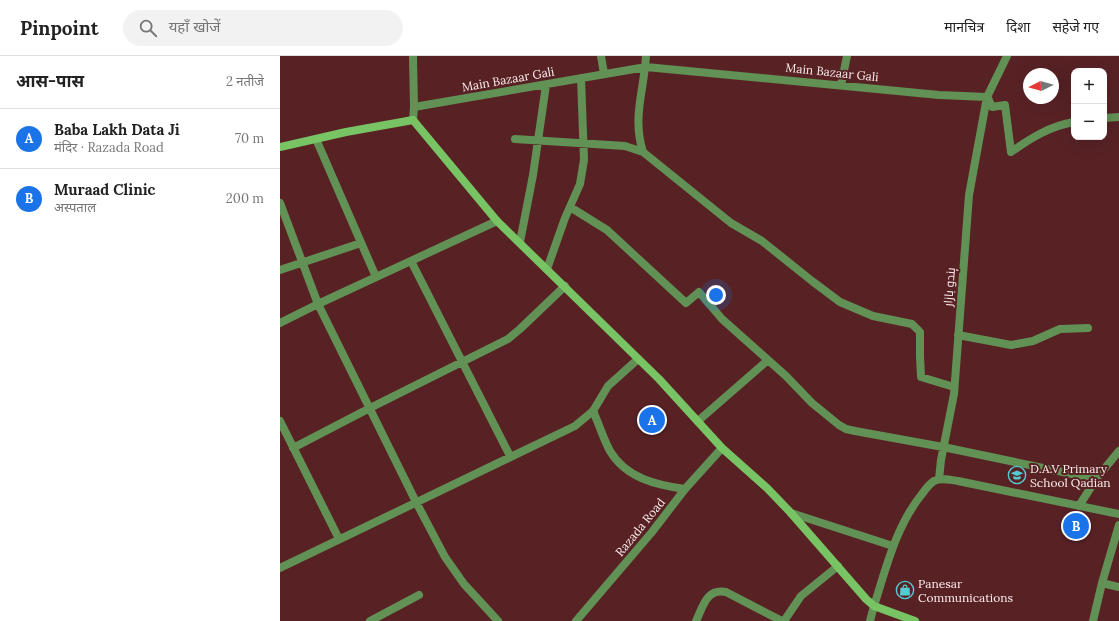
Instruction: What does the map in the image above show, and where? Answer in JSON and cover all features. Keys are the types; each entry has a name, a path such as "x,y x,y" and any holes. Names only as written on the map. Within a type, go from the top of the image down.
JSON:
{"main road":[{"path":"280,147 364,128 413,120 497,221 548,269 659,379 722,448 767,488 791,513 856,588 874,606 914,621"}],"street":[{"path":"413,56 413,120"},
{"path":"602,56 604,74"},
{"path":"643,152 639,138 639,105 646,67 646,56"},
{"path":"841,85 847,56"},
{"name":"ہندو بازار","path":"939,479 941,460 952,406 969,195 988,97 1007,56"},
{"name":"Main Bazaar Gali","path":"414,106 646,67 939,95 988,97"},
{"path":"548,269 565,218 580,184 584,160 581,78"},
{"path":"520,242 533,175 546,84"},
{"path":"988,97 992,107 1005,105 1011,152 1036,135 1060,124 1071,122"},
{"path":"1107,118 1119,117"},
{"path":"316,139 376,277"},
{"path":"515,139 625,146 643,152 731,223 762,241 812,282 840,302 873,316 912,324 920,332 922,377 954,387"},
{"path":"280,203 318,304 416,502 446,557 464,584 498,621"},
{"path":"570,207 607,230 686,303 699,292 722,319 768,360 812,403 846,429 944,447 1096,479"},
{"path":"280,323 497,221"},
{"path":"280,270 361,243"},
{"path":"411,261 510,456"},
{"path":"293,448 508,339 565,286"},
{"path":"958,336 1011,345 1033,341 1060,329 1088,328"},
{"path":"280,568 575,426 593,411 608,386 638,359"},
{"path":"698,422 768,360"},
{"path":"593,411 611,451 618,462 626,470 648,481 685,489"},
{"path":"280,421 338,539"},
{"name":"Razada Road","path":"576,621 652,532 685,489 722,448"},
{"path":"1079,506 1096,479 1119,451"},
{"path":"870,621 893,546 913,505 932,482 939,479 958,481 1119,514"},
{"path":"791,513 893,546"},
{"path":"1093,621 1102,583 1119,525"},
{"path":"706,621 697,619 709,595 714,591 720,591 726,592 783,621 801,596 838,566"},
{"path":"1102,583 1119,587"},
{"path":"370,621 419,595"}],"place":[{"name":"Baba Lakh Data Ji","path":"652,420"},
{"name":"D.A.V Primary School Qadian","path":"1017,475"},
{"name":"Muraad Clinic","path":"1076,526"},
{"name":"Panesar Communications","path":"905,590"}]}
